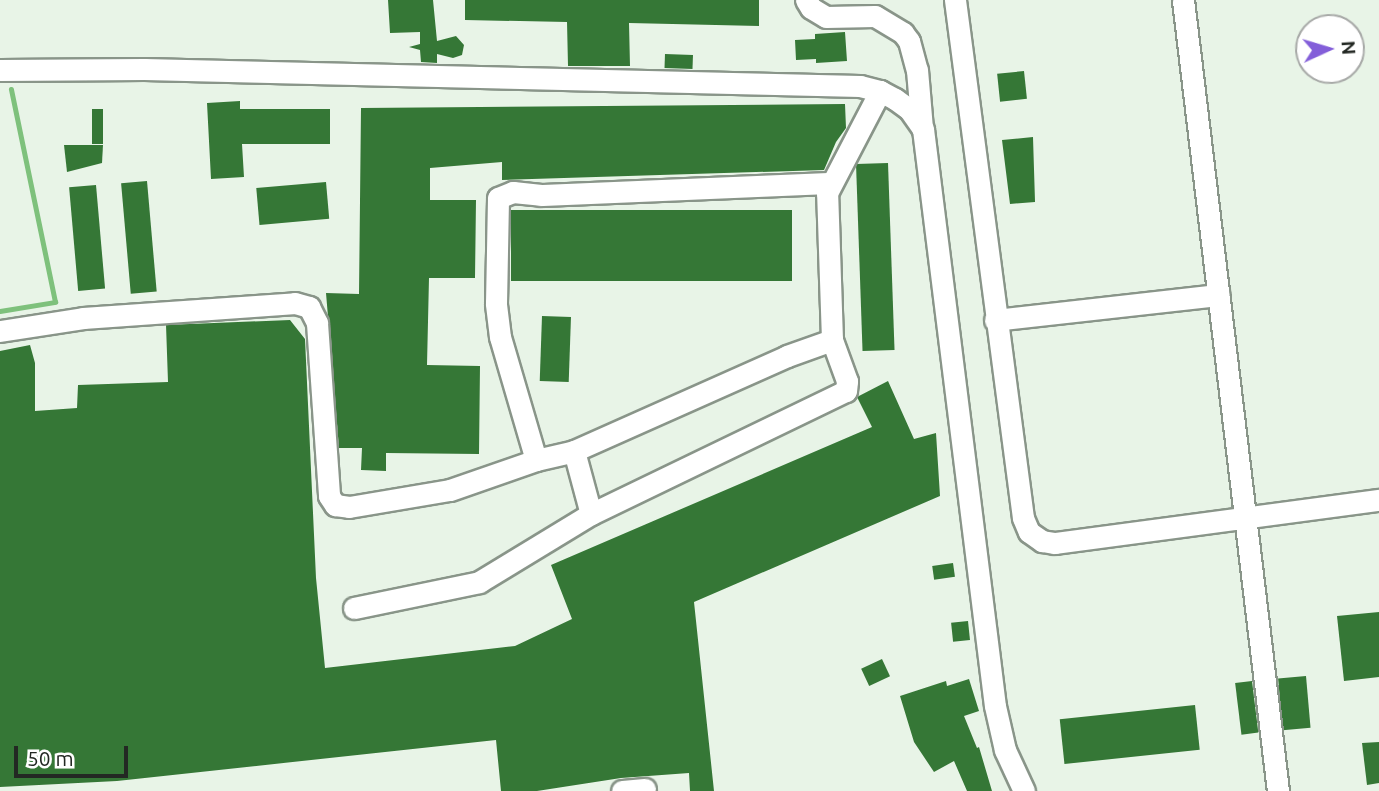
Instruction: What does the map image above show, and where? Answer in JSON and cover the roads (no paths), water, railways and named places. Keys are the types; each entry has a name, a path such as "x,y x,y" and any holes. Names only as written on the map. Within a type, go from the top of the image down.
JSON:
{"street":[{"path":"807,0 811,8 825,17 875,16 903,33 909,41 917,70 995,706 1005,750 1024,791"},
{"path":"955,0 995,320 1023,518 1029,532 1042,541 1055,543 1379,500"},
{"path":"1182,0 1279,791"},
{"path":"0,70 158,70 833,86 880,91 909,109 923,129"},
{"path":"354,608 479,582 591,514 846,391 847,381 832,340 827,193 880,91"},
{"path":"536,460 500,337 496,303 498,198 513,192 541,195 830,183"},
{"path":"995,320 1219,295"},
{"path":"0,331 83,318 295,303 309,307 317,323 329,496 335,505 349,507 441,492 536,460 574,451 787,356 832,340"},
{"path":"574,451 591,514"},
{"path":"622,791 645,789"}],"waterway":[{"path":"0,311 55,302 11,90"}]}
